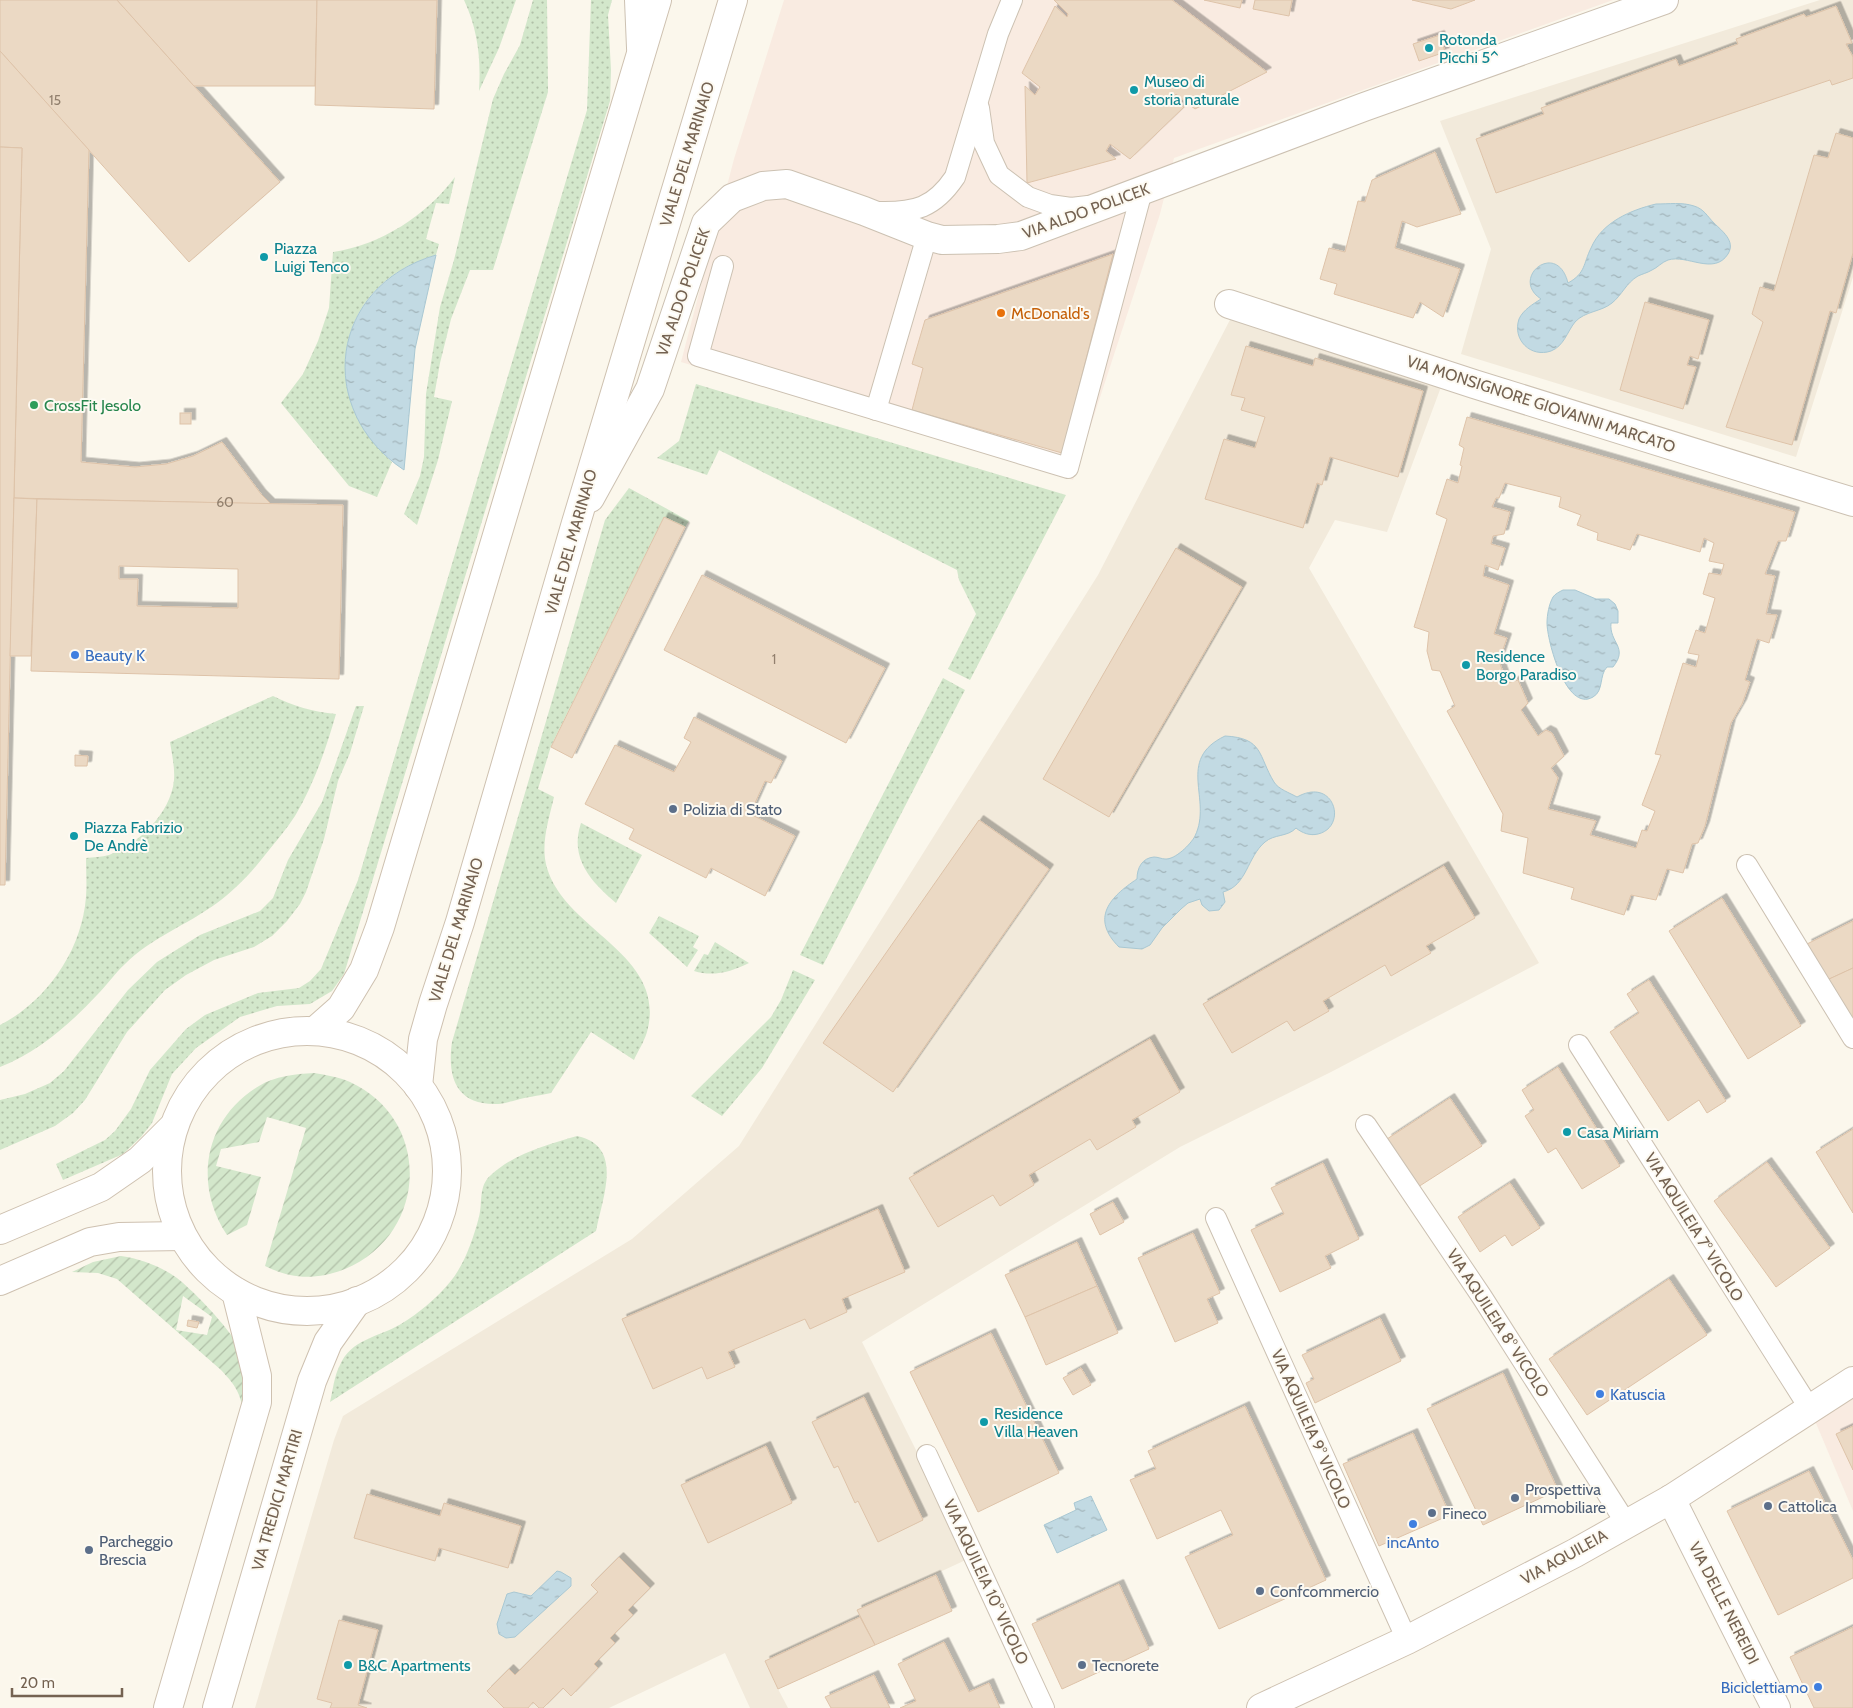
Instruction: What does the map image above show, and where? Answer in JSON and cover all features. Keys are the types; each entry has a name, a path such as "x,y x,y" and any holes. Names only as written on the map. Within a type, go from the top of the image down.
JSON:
{"street":[{"path":"639,0 641,54"},
{"path":"314,1031 341,1008 364,970 380,928 657,0"},
{"name":"VIALE DEL MARINAIO","path":"418,1086 424,1039 433,1004 460,922 576,523 733,0"},
{"name":"VIA ALDO POLICEK","path":"576,523 650,389 706,223 732,198 763,186 787,184 942,240 998,239 1021,236 1364,106 1664,0"},
{"name":"VIA MONSIGNORE GIOVANNI MARCATO","path":"1228,304 1474,384 1853,501"},
{"path":"314,1031 355,1038 378,1050 401,1068 418,1086 434,1111 446,1148 447,1180 442,1209 432,1236 415,1260 391,1284 370,1296 342,1307 322,1311 284,1310 260,1303 236,1292 215,1277 196,1259 182,1236 169,1202 166,1164 172,1128 189,1093 215,1064 248,1043 284,1033 314,1031"},
{"path":"0,1230 101,1187 140,1160 172,1128"},
{"path":"0,1281 90,1242 118,1238 182,1236"},
{"path":"168,1708 257,1402 258,1376 236,1292"},
{"name":"VIA TREDICI MARTIRI","path":"217,1708 312,1381 328,1342 357,1301"},
{"name":"VIA AQUILEIA","path":"1261,1708 1298,1700 1407,1640 1575,1553 1670,1499 1853,1381"},
{"name":"VIA DELLE NEREIDI","path":"1670,1499 1776,1708"}],"lane":[{"path":"864,211 902,213 917,209 941,195 955,177 998,34 1012,0"},
{"path":"978,103 984,143 999,175 1028,197 1050,205 1071,208 1102,204"},
{"path":"723,266 698,356 1068,468 1142,191"},
{"path":"876,410 927,236"},
{"path":"1747,865 1853,1038"},
{"name":"VIA AQUILEIA 7° VICOLO","path":"1579,1044 1810,1409"},
{"name":"VIA AQUILEIA 8° VICOLO","path":"1366,1126 1482,1297 1626,1523"},
{"name":"VIA AQUILEIA 9° VICOLO","path":"1216,1218 1407,1640"},
{"name":"VIA AQUILEIA 10° VICOLO","path":"927,1455 1044,1708"}],"shaded area":[{"path":"784,0 1613,0 1174,158 1160,214 1073,480 681,362 734,159"},
{"path":"1820,0 1853,0 1853,277 1796,457 1461,354 1491,249 1440,121"},
{"path":"1233,314 1441,387 1387,532 1335,520 1309,568 1539,963 1331,1072 1180,1147 862,1342 970,1558 858,1610 875,1645 778,1689 788,1708 750,1708 725,1653 609,1708 255,1708 334,1440 343,1416 632,1239 739,1146 1098,575"},
{"path":"1853,1381 1853,1511 1810,1409"}],"green space":[{"path":"464,0 516,0 499,48 479,91 478,45 473,22"},
{"path":"533,0 547,0 548,92 493,270 470,270 451,319 434,397 452,401 438,460 417,525 404,514 420,476 424,457 426,394 440,307 454,260 493,99 520,45"},
{"path":"591,0 612,0 608,15 611,70 610,101 344,974 332,991 310,1004 277,1006 240,1017 196,1048 172,1074 152,1123 141,1137 123,1154 63,1180 56,1164 105,1140 115,1131 131,1109 150,1070 186,1029 205,1015 258,993 299,988 310,981 321,969 358,880 587,110"},
{"path":"455,177 449,204 436,203 426,239 439,244 436,255 402,269 376,290 358,315 348,343 346,374 353,405 368,434 392,462 377,497 349,486 281,403 303,374 318,341 329,308 333,252 368,243 402,226 431,204"},
{"path":"696,384 1066,495 970,680 948,669 976,614 959,580 957,570 719,450 707,475 657,458 679,441"},
{"path":"629,488 689,521 685,527 664,517 551,746 538,789 554,797 544,850 547,868 558,890 574,910 630,963 643,982 650,1005 647,1032 634,1060 591,1032 551,1093 502,1104 484,1103 472,1100 457,1087 451,1067 452,1042 605,520"},
{"path":"943,678 965,690 823,965 800,955"},
{"path":"273,696 303,708 336,714 314,779 302,804 288,826 254,868 230,893 206,911 135,955 86,1006 52,1037 27,1054 0,1067 0,1025 17,1015 47,988 59,972 77,936 83,917 86,897 86,858 109,855 131,844 142,836 160,816 167,804 174,780 170,742"},
{"path":"356,706 364,706 350,753 338,781 324,839 306,892 300,904 287,921 272,936 254,947 214,960 186,975 165,990 127,1032 85,1100 73,1113 55,1126 0,1150 0,1100 25,1094 50,1083 64,1071 128,990 157,962 200,935 260,911 273,898 288,860 322,802"},
{"path":"581,823 642,855 616,903 598,887 580,858 578,836"},
{"path":"659,916 699,936 693,947 698,950 687,967 649,933"},
{"path":"715,942 749,963 722,973 708,974 694,971 704,954 708,955"},
{"path":"793,970 815,980 762,1068 722,1116 691,1096 771,1017 781,1000"},
{"path":"314,1073 337,1077 350,1082 377,1100 396,1122 407,1149 410,1177 405,1205 392,1231 372,1253 345,1269 325,1275 304,1277 283,1273 265,1266 306,1128 267,1117 259,1142 221,1149 216,1166 261,1177 247,1225 227,1235 216,1215 210,1195 208,1174 210,1154 216,1134 226,1116 240,1100 259,1086 272,1080 292,1075"},
{"path":"577,1136 592,1142 601,1150 606,1162 605,1189 596,1231 330,1402 338,1369 351,1349 401,1324 414,1315 439,1294 455,1275 468,1251 474,1234 479,1217 484,1184 487,1179 500,1167 521,1155"},
{"path":"121,1256 143,1261 171,1274 195,1294 228,1330 243,1354 247,1374 243,1409 235,1388 221,1370 117,1279 98,1273 72,1272 93,1262","holes":["183,1296 212,1317 207,1335 176,1330"]}],"water":[{"path":"1656,204 1685,204 1700,209 1727,237 1730,245 1728,254 1722,260 1708,264 1675,259 1668,260 1634,279 1608,306 1579,318 1555,349 1537,352 1525,346 1518,334 1519,319 1528,308 1541,299 1533,290 1530,281 1538,267 1546,263 1555,264 1562,270 1568,283 1581,272 1591,248 1602,231 1618,218"},
{"path":"436,255 415,349 404,470 375,445 356,415 346,384 346,352 355,321 373,293 400,271"},
{"path":"1563,590 1575,590 1596,599 1609,599 1615,604 1618,611 1618,623 1611,623 1611,630 1619,654 1613,667 1607,667 1605,670 1599,691 1593,697 1583,699 1574,695 1560,672 1550,644 1547,623 1548,610 1553,597"},
{"path":"1225,736 1238,737 1247,740 1253,745 1262,757 1274,782 1281,789 1297,797 1310,792 1321,793 1328,798 1333,805 1335,814 1333,822 1327,830 1318,834 1306,834 1296,828 1289,833 1265,842 1254,855 1237,884 1223,892 1225,902 1219,910 1209,911 1202,905 1200,899 1188,903 1162,928 1150,945 1142,949 1119,947 1110,936 1106,927 1105,917 1107,909 1119,893 1137,879 1139,867 1146,859 1154,857 1169,859 1182,851 1193,839 1199,822 1200,808 1198,768 1202,757 1210,746"},
{"path":"1091,1496 1107,1530 1057,1553 1044,1525 1076,1510 1074,1503"},
{"path":"557,1571 571,1578 571,1586 515,1637 506,1638 499,1634 497,1624 507,1594 514,1592 531,1596"}],"building":[{"path":"0,0 117,0 280,182 189,262 0,51"},
{"path":"117,0 317,0 315,86 194,86"},
{"path":"317,0 437,0 434,109 315,105"},
{"name":"Museo di storia naturale","path":"1054,0 1172,0 1267,72 1195,109 1176,94 1172,98 1184,107 1130,159 1110,144 1106,151 1116,159 1027,183 1025,86 1035,95 1040,87 1022,73 1055,6 1067,17 1068,14"},
{"path":"1204,0 1242,0 1240,8"},
{"path":"1255,0 1292,0 1289,16 1253,9"},
{"path":"1412,0 1475,0 1451,9"},
{"path":"1836,6 1852,43 1846,44 1853,57 1853,78 1832,85 1830,80 1496,193 1476,139 1544,114 1541,108 1676,59 1679,66 1738,44 1736,39 1804,14 1806,17"},
{"name":"Rotonda Picchi 5^","path":"1440,35 1445,52 1419,61 1413,44"},
{"path":"0,51 89,150 81,462 135,467 166,464 193,456 222,442 261,494 271,504 14,498 22,148 0,147"},
{"path":"1836,133 1853,138 1853,253 1836,313 1830,311 1792,445 1726,427 1763,322 1752,314 1760,287 1774,291 1814,155 1828,158"},
{"path":"0,147 22,148 5,885 0,885"},
{"path":"1435,152 1461,214 1417,227 1402,221 1395,248 1460,269 1443,317 1420,302 1413,318 1334,294 1337,284 1320,279 1329,248 1345,252 1358,201 1365,202 1372,180"},
{"path":"1113,254 1062,453 912,410 923,368 912,364 925,320"},
{"path":"1645,302 1709,320 1698,359 1690,356 1687,365 1696,367 1683,409 1620,390"},
{"path":"1246,346 1313,366 1315,358 1423,391 1398,477 1330,457 1322,485 1317,483 1303,528 1205,499 1224,439 1255,448 1265,417 1241,410 1245,398 1231,395"},
{"path":"180,413 191,413 191,424 180,424"},
{"name":"Residence Borgo Paradiso","path":"1467,417 1795,512 1786,541 1778,541 1765,574 1775,576 1766,614 1777,615 1769,643 1757,639 1745,680 1750,682 1742,704 1731,723 1705,826 1698,843 1692,844 1683,873 1667,869 1656,900 1631,895 1624,915 1571,899 1574,888 1523,873 1528,838 1501,831 1503,814 1447,711 1455,706 1440,671 1432,670 1427,651 1429,632 1414,627 1447,519 1436,514 1447,479 1458,483 1464,448 1459,445","holes":["1505,483 1561,497 1559,507 1581,515 1577,525 1598,533 1597,540 1630,550 1637,534 1700,552 1704,538 1714,543 1709,561 1724,564 1721,575 1709,573 1703,594 1715,598 1705,633 1696,630 1688,653 1699,655 1696,667 1683,663 1655,754 1661,755 1642,805 1655,811 1647,831 1642,830 1636,848 1590,835 1596,821 1548,809 1558,778 1551,768 1564,756 1552,733 1546,730 1538,736 1521,710 1528,703 1518,680 1507,683 1499,661 1507,638 1494,634 1509,585 1483,576 1485,565 1498,570 1505,548 1491,544 1493,536 1504,534 1510,512 1492,507 1496,498 1499,498"]},
{"path":"14,498 37,499 31,656 10,656"},
{"path":"37,499 343,505 339,679 31,671","holes":["119,566 238,569 238,608 137,606 138,579 119,579"]},
{"path":"664,517 685,527 572,758 551,747"},
{"path":"1176,548 1242,587 1109,817 1043,779"},
{"path":"702,575 885,668 846,743 664,650"},
{"name":"Polizia di Stato","path":"694,717 782,761 771,783 765,781 750,814 795,836 765,896 711,868 706,878 629,839 634,829 585,804 615,745 674,772 691,742 684,738"},
{"path":"75,755 88,756 87,766 75,766"},
{"path":"979,820 1049,869 893,1092 823,1043"},
{"path":"1444,866 1475,918 1426,946 1431,953 1391,976 1385,965 1323,1001 1329,1011 1294,1031 1287,1021 1232,1053 1203,1004"},
{"path":"1722,898 1801,1026 1748,1059 1669,931"},
{"path":"1853,921 1853,968 1827,980 1807,944"},
{"path":"1853,968 1853,1019 1827,980"},
{"path":"1649,980 1726,1101 1707,1113 1699,1100 1668,1121 1610,1032 1639,1013 1627,994"},
{"path":"1150,1039 1180,1092 1132,1120 1136,1127 1097,1150 1090,1139 1029,1175 1034,1185 1000,1206 993,1195 938,1227 909,1178"},
{"name":"Casa Miriam","path":"1558,1067 1620,1166 1582,1189 1556,1148 1548,1153 1525,1116 1534,1110 1522,1090"},
{"path":"1450,1098 1482,1146 1418,1187 1387,1139"},
{"path":"1853,1129 1853,1213 1816,1152"},
{"path":"1767,1162 1830,1248 1776,1287 1714,1201"},
{"path":"1323,1163 1359,1239 1325,1256 1331,1268 1280,1292 1251,1230 1284,1214 1271,1188"},
{"path":"1510,1183 1540,1228 1512,1246 1505,1235 1480,1252 1458,1217"},
{"path":"1113,1202 1124,1222 1100,1235 1090,1214"},
{"path":"878,1209 905,1272 842,1299 847,1312 810,1329 805,1319 728,1352 735,1367 707,1379 702,1367 653,1389 622,1319"},
{"path":"1193,1233 1220,1293 1207,1299 1218,1323 1175,1342 1138,1258"},
{"path":"1077,1242 1097,1286 1025,1317 1005,1275"},
{"path":"1669,1279 1707,1335 1587,1415 1549,1359"},
{"path":"1097,1286 1118,1333 1046,1365 1025,1317"},
{"path":"1380,1318 1401,1361 1315,1403 1306,1383 1314,1379 1302,1355"},
{"path":"188,1320 199,1322 197,1328 187,1326"},
{"name":"Residence Villa Heaven","path":"991,1333 1059,1473 978,1512 910,1372"},
{"path":"1081,1368 1091,1385 1073,1395 1063,1378"},
{"path":"1503,1373 1558,1490 1483,1525 1427,1409"},
{"path":"864,1397 923,1520 878,1542 858,1501 855,1503 838,1466 834,1468 812,1422"},
{"path":"1245,1406 1326,1580 1219,1629 1185,1557 1233,1535 1221,1510 1157,1539 1130,1480 1156,1469 1148,1451"},
{"path":"1853,1426 1853,1470 1836,1434"},
{"path":"1413,1433 1450,1515 1379,1546 1343,1464"},
{"path":"766,1446 792,1503 708,1543 681,1485"},
{"path":"1809,1471 1853,1560 1853,1578 1778,1615 1727,1511"},
{"path":"367,1494 440,1516 444,1503 521,1526 508,1568 439,1548 435,1561 354,1538"},
{"path":"619,1557 650,1588 628,1610 633,1615 610,1638 615,1643 594,1664 598,1668 571,1696 563,1688 543,1708 539,1708 533,1702 528,1708 504,1708 487,1691 509,1669 515,1675 598,1592 591,1585"},
{"path":"936,1575 952,1611 875,1645 857,1610"},
{"path":"1119,1584 1149,1649 1062,1689 1032,1624"},
{"path":"860,1617 875,1645 778,1689 765,1661"},
{"name":"B&C Apartments","path":"339,1620 378,1630 358,1705 367,1708 330,1708 332,1703 317,1699"},
{"path":"1853,1627 1853,1708 1814,1708 1790,1657"},
{"path":"944,1642 969,1692 989,1683 1000,1708 900,1708 916,1701 898,1664"},
{"path":"874,1675 890,1708 831,1708 825,1697"}],"place":[{"name":"Rotonda Picchi 5^","path":"1429,48"},
{"name":"Museo di storia naturale","path":"1134,90"},
{"name":"Piazza Luigi Tenco","path":"264,257"},
{"name":"McDonald's","path":"1001,313"},
{"name":"CrossFit Jesolo","path":"34,405"},
{"name":"Beauty K","path":"75,655"},
{"name":"Residence Borgo Paradiso","path":"1466,665"},
{"name":"Polizia di Stato","path":"673,809"},
{"name":"Piazza Fabrizio De Andrè","path":"74,836"},
{"name":"Casa Miriam","path":"1567,1132"},
{"name":"Katuscia","path":"1600,1394"},
{"name":"Residence Villa Heaven","path":"984,1422"},
{"name":"Prospettiva Immobiliare","path":"1515,1498"},
{"name":"Cattolica","path":"1768,1506"},
{"name":"Fineco","path":"1432,1513"},
{"name":"incAnto","path":"1413,1524"},
{"name":"Parcheggio Brescia","path":"89,1550"},
{"name":"Confcommercio","path":"1260,1591"},
{"name":"B&C Apartments","path":"348,1665"},
{"name":"Tecnorete","path":"1082,1665"},
{"name":"Biciclettiamo","path":"1818,1687"}]}
